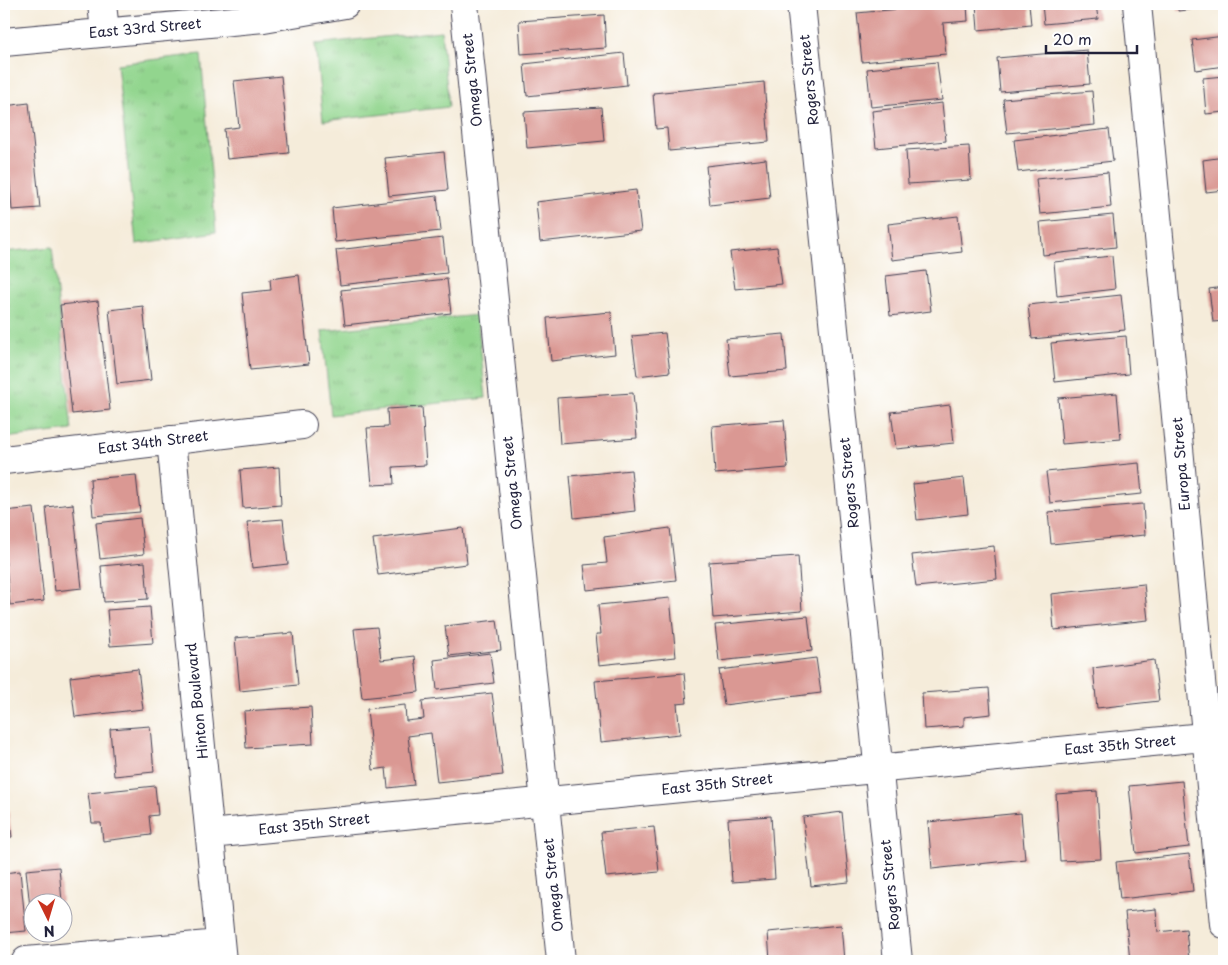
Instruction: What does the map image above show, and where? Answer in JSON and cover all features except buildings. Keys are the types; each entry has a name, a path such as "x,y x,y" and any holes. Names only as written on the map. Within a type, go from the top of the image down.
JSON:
{"street":[{"path":"102,4 105,31"},
{"name":"East 33rd Street","path":"4,42 105,31 264,18 346,4"},
{"name":"Omega Street","path":"464,4 561,961"},
{"name":"Rogers Street","path":"801,4 898,961"},
{"name":"Europa Street","path":"1137,4 1216,736 1224,924"},
{"name":"East 34th Street","path":"4,460 302,425"},
{"name":"Hinton Boulevard","path":"171,440 221,953"},
{"name":"East 35th Street","path":"210,834 1216,736"},
{"path":"26,961 221,953"}],"green space":[{"path":"441,31 449,107 323,121 315,44"},
{"path":"201,54 216,232 136,244 117,64"},
{"path":"52,247 72,430 4,438 4,252"},
{"path":"477,315 486,398 331,415 322,331"}]}
